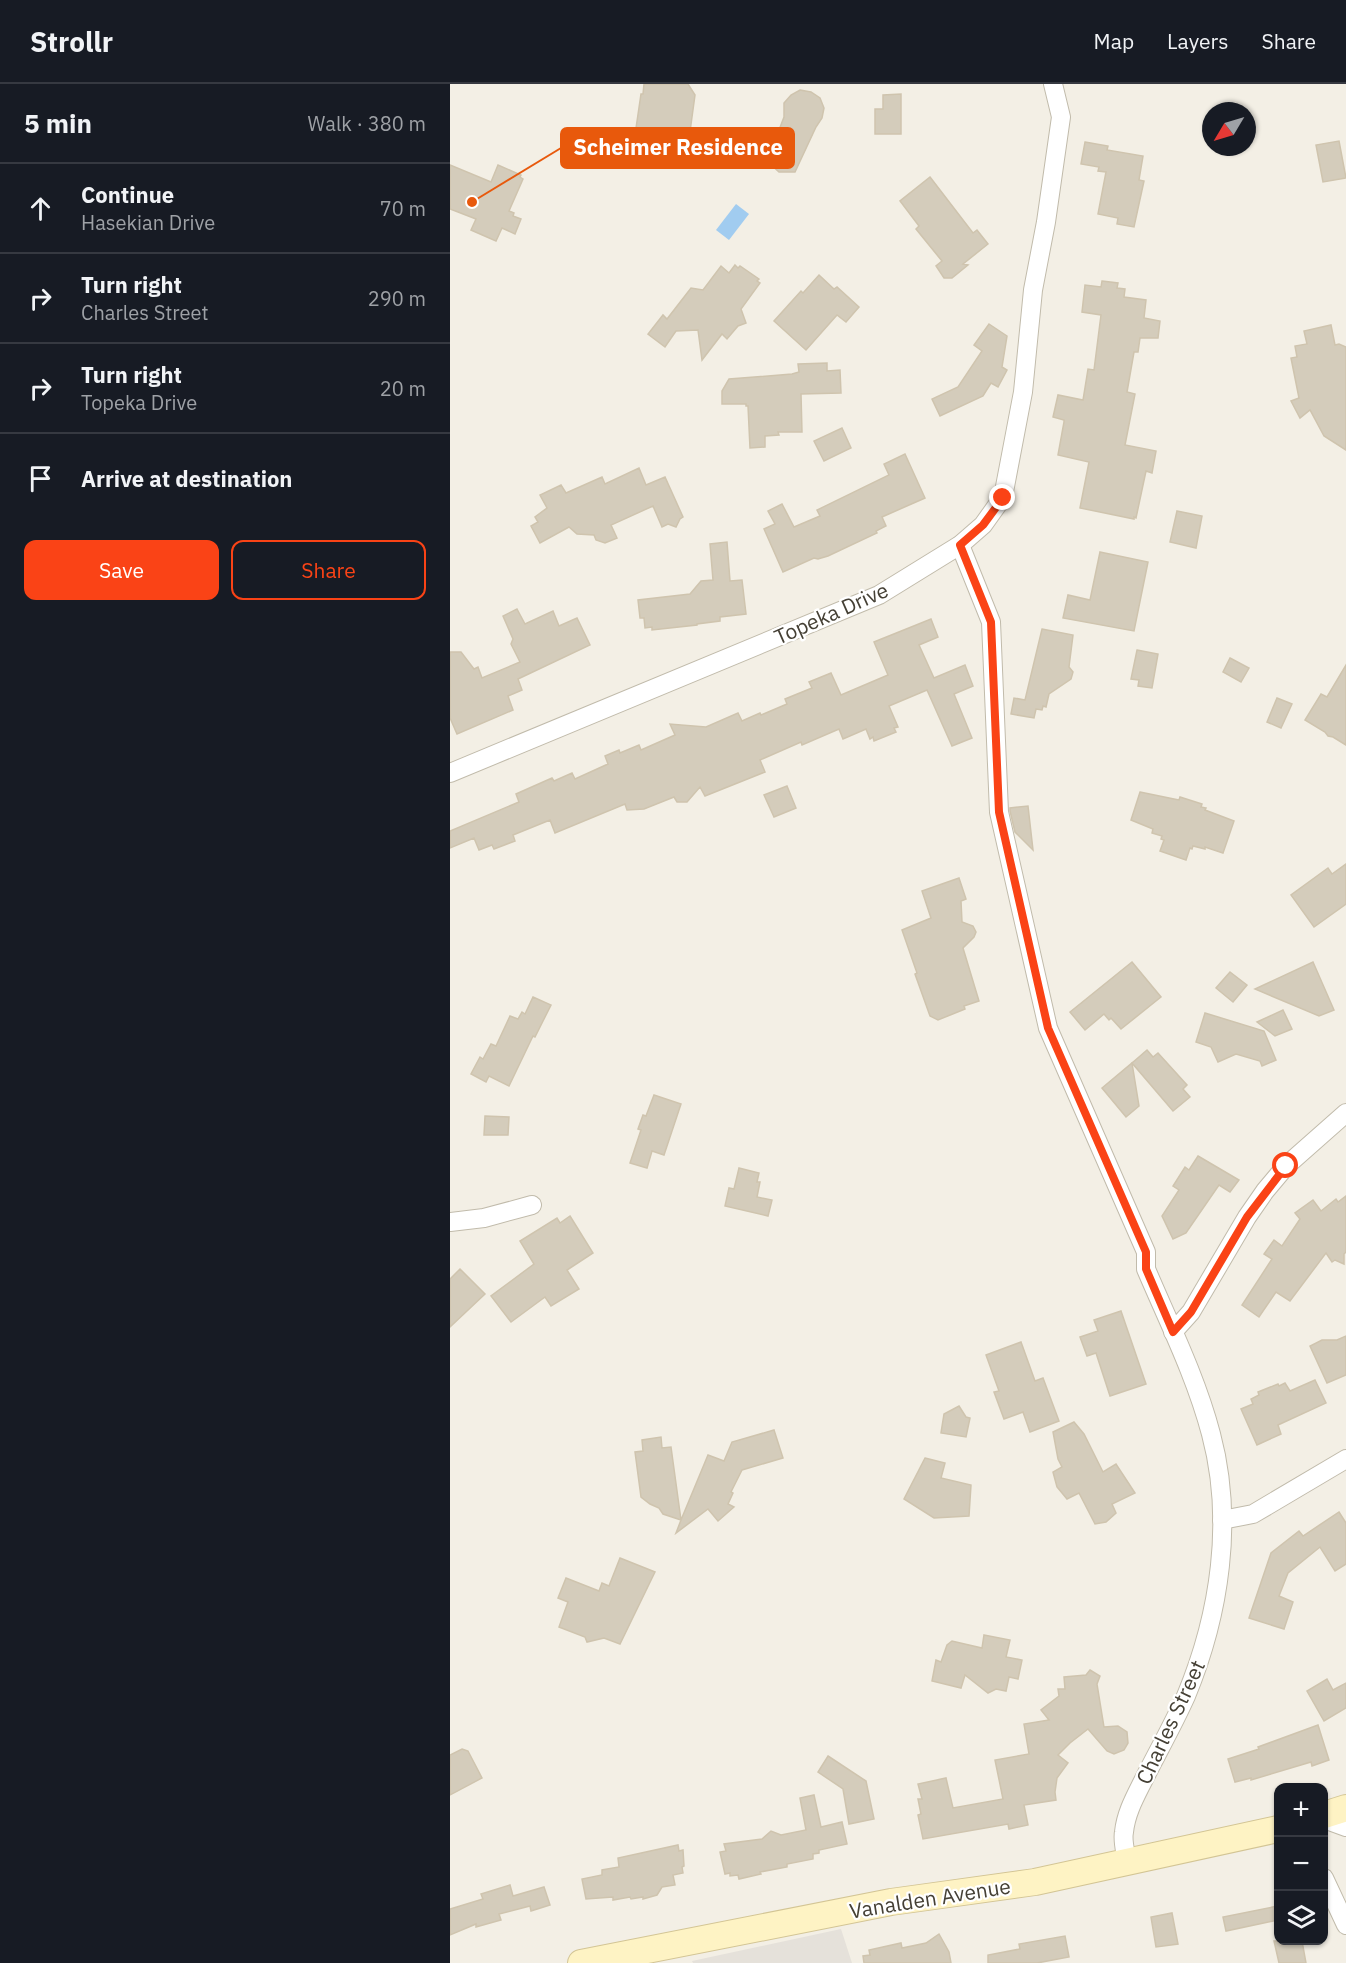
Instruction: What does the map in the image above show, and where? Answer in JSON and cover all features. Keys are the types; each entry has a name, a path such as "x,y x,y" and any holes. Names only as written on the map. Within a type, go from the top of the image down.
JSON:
{"main road":[{"path":"1328,1815 1346,1808"},
{"name":"Vanalden Avenue","path":"581,1963 891,1902 1035,1882 1274,1830"}],"street":[{"name":"Topeka Drive","path":"450,773 879,595 960,545 983,525 1003,498 1023,392 1033,290 1045,229 1060,117 1053,84"},
{"name":"Charles Street","path":"960,545 991,622 999,812 1048,1028 1146,1252 1146,1269 1173,1332 1211,1434 1221,1482 1220,1570 1204,1648 1185,1696 1130,1808 1123,1833 1127,1863"},
{"path":"1173,1332 1191,1312 1265,1191 1286,1166 1346,1113"},
{"path":"450,1222 484,1218 532,1205"},
{"path":"1222,1520 1253,1514 1346,1460"},
{"path":"1328,1819 1346,1827"},
{"path":"1328,1888 1346,1924"}],"shaded area":[{"path":"841,1929 852,1963 693,1963 692,1961"}],"water":[{"path":"736,204 749,214 729,240 716,230"}],"building":[{"path":"644,84 688,84 695,95 689,139 681,149 679,160 655,157 656,147 634,142"},
{"path":"800,90 811,92 820,98 824,108 822,118 795,172 779,172 767,161 784,117 784,103"},
{"path":"901,94 901,134 875,134 875,109 883,109 883,95"},
{"path":"1339,141 1346,178 1323,182 1316,145"},
{"path":"1085,142 1108,146 1107,150 1143,156 1139,180 1144,181 1134,227 1117,224 1118,218 1098,214 1106,172 1098,171 1099,167 1081,164"},
{"path":"450,165 491,182 498,165 521,175 523,179 509,211 514,213 513,216 521,219 515,234 502,228 496,241 471,230 476,219 450,209"},
{"path":"930,177 973,233 977,230 988,244 963,264 968,265 952,278 944,278 936,266 942,261 916,229 919,226 900,201"},
{"path":"735,265 759,279 757,281 760,283 741,309 746,323 738,326 727,339 722,334 702,360 698,330 676,331 665,347 648,334 663,315 667,319 691,288 703,290 721,266 729,273"},
{"path":"819,275 834,289 837,287 859,307 846,322 837,315 806,350 774,321"},
{"path":"1102,281 1118,283 1117,288 1125,289 1124,297 1146,300 1144,318 1160,321 1158,338 1140,338 1138,352 1134,352 1127,392 1135,394 1125,445 1156,451 1152,473 1146,471 1134,519 1080,508 1089,462 1058,455 1064,420 1053,417 1058,395 1083,400 1088,369 1094,370 1101,315 1082,312 1085,285 1101,287"},
{"path":"989,324 1007,336 1002,367 1007,370 998,387 991,383 983,396 940,416 932,399 958,387 982,351 974,345"},
{"path":"1331,325 1335,345 1346,347 1346,450 1324,436 1310,410 1300,418 1291,401 1299,398 1291,358 1297,357 1295,346 1307,344 1304,331"},
{"path":"827,363 827,371 840,370 841,393 801,394 802,432 778,432 779,435 765,436 765,447 750,448 748,406 746,404 722,404 722,391 729,379 792,374 799,372 798,364"},
{"path":"842,428 851,448 824,461 814,441"},
{"path":"905,454 925,498 882,517 886,526 876,531 877,533 828,556 814,558 783,572 764,529 775,524 768,511 782,504 794,527 820,516 817,510 889,475 884,464"},
{"path":"639,468 646,485 665,477 683,517 676,527 668,524 662,527 653,506 611,525 617,538 605,543 596,540 594,535 577,534 569,527 540,543 531,526 538,522 535,517 547,508 540,495 561,485 566,493 602,477 605,484"},
{"path":"1177,511 1202,516 1196,548 1170,542"},
{"path":"727,542 730,581 742,580 746,614 720,617 720,621 697,625 652,630 652,627 645,628 644,618 640,618 638,600 690,594 701,581 713,580 710,544"},
{"path":"1100,552 1148,562 1134,631 1063,618 1068,595 1090,600"},
{"path":"517,609 525,624 553,611 559,626 577,618 590,645 518,679 522,690 508,696 513,710 457,734 450,718 450,652 461,652 474,669 478,667 482,678 520,662 511,644 513,639 503,616"},
{"path":"931,619 938,637 919,645 934,678 965,665 973,686 954,694 972,738 952,746 927,690 889,706 898,727 894,728 896,732 874,741 873,737 870,739 866,729 843,739 839,729 760,760 765,772 705,796 700,787 687,802 677,802 674,797 644,809 627,810 625,804 555,833 550,820 513,835 515,841 494,849 492,845 479,850 474,838 450,848 450,831 519,802 516,794 552,778 554,781 572,773 575,779 608,764 605,756 639,745 641,750 675,735 670,724 706,727 738,713 742,721 760,713 761,715 787,704 785,699 812,688 809,682 831,673 841,695 888,675 874,642"},
{"path":"1042,629 1073,635 1069,667 1073,672 1071,679 1049,694 1046,707 1043,706 1042,710 1036,709 1034,718 1011,714 1014,698 1025,700"},
{"path":"1137,650 1158,654 1152,688 1138,686 1139,680 1131,679"},
{"path":"1230,658 1249,668 1241,682 1223,672"},
{"path":"1346,665 1346,745 1305,720 1321,694 1327,697"},
{"path":"1277,698 1292,704 1281,728 1267,722"},
{"path":"787,786 796,808 774,817 764,795"},
{"path":"1140,792 1179,800 1180,797 1202,804 1201,807 1206,808 1205,810 1234,821 1223,853 1193,846 1186,860 1160,851 1164,840 1161,839 1162,836 1152,833 1153,829 1131,820"},
{"path":"1028,806 1033,850 1015,832 1010,811 1010,808"},
{"path":"1346,864 1346,904 1314,927 1291,895 1328,868 1332,874"},
{"path":"959,878 966,899 961,901 962,922 973,926 976,932 963,948 979,1001 938,1020 930,1016 902,930 931,918 922,891"},
{"path":"1132,962 1161,997 1121,1029 1104,1014 1085,1030 1070,1012"},
{"path":"1313,962 1334,1010 1319,1016 1255,989"},
{"path":"1230,972 1247,985 1233,1002 1216,988"},
{"path":"533,997 551,1005 509,1086 489,1076 486,1082 471,1074 480,1057 483,1059 491,1044 496,1046 510,1016 518,1019 522,1012 525,1014"},
{"path":"1283,1010 1292,1029 1275,1036 1257,1022"},
{"path":"1205,1013 1264,1031 1276,1060 1262,1066 1260,1061 1236,1054 1218,1062 1211,1047 1196,1042"},
{"path":"1147,1050 1153,1057 1158,1053 1187,1085 1183,1089 1190,1097 1173,1111 1132,1063"},
{"path":"1132,1063 1139,1106 1126,1117 1102,1088"},
{"path":"654,1095 681,1104 664,1155 652,1151 647,1168 630,1163 641,1130 638,1129"},
{"path":"485,1116 509,1117 508,1135 484,1135"},
{"path":"1198,1156 1239,1180 1230,1192 1219,1185 1186,1233 1173,1239 1162,1216 1179,1190 1173,1186 1185,1167 1189,1170"},
{"path":"739,1168 759,1173 757,1197 772,1200 768,1216 725,1206 729,1188 734,1189"},
{"path":"1346,1196 1344,1264 1335,1260 1332,1262 1326,1253 1290,1301 1276,1292 1259,1317 1242,1305 1272,1259 1264,1254 1274,1240 1282,1246 1300,1219 1295,1213 1313,1200 1321,1211 1336,1199 1338,1202"},
{"path":"570,1216 593,1253 567,1270 579,1289 551,1306 545,1297 511,1322 491,1296 534,1264 520,1241 557,1218 560,1223"},
{"path":"460,1269 485,1294 450,1327 450,1279"},
{"path":"1121,1311 1146,1384 1110,1396 1096,1353 1087,1356 1080,1337 1098,1331 1094,1320"},
{"path":"1346,1336 1346,1375 1327,1383 1310,1346 1322,1340 1337,1340"},
{"path":"1021,1342 1035,1381 1043,1378 1059,1421 1030,1432 1023,1412 1004,1419 994,1392 999,1391 986,1355"},
{"path":"1315,1380 1326,1403 1278,1425 1281,1434 1257,1445 1241,1409 1253,1404 1251,1399 1259,1395 1258,1392 1278,1384 1279,1386 1285,1383 1290,1391"},
{"path":"959,1406 966,1417 970,1418 966,1437 941,1433 944,1414"},
{"path":"1074,1422 1084,1434 1103,1472 1116,1464 1135,1493 1112,1504 1116,1513 1106,1522 1095,1524 1079,1493 1067,1499 1057,1487 1053,1472 1062,1467 1058,1459 1053,1432"},
{"path":"774,1430 783,1458 742,1470 728,1504 734,1507 718,1521 708,1509 676,1533 708,1455 724,1461 732,1442"},
{"path":"661,1437 662,1448 671,1447 681,1520 663,1514 659,1508 641,1497 635,1452 643,1451 642,1440"},
{"path":"925,1458 945,1463 941,1478 971,1485 969,1516 934,1518 904,1499"},
{"path":"1339,1512 1346,1523 1346,1564 1335,1571 1320,1547 1288,1573 1279,1596 1293,1602 1284,1629 1249,1618 1271,1553 1299,1531 1303,1536"},
{"path":"620,1558 655,1572 620,1644 604,1638 587,1642 585,1637 559,1627 568,1602 558,1598 566,1578 599,1591 602,1583 609,1586"},
{"path":"984,1635 1010,1640 1006,1657 1022,1660 1018,1679 1009,1677 1006,1691 996,1689 988,1693 965,1675 961,1688 932,1681 936,1660 941,1662 947,1645 952,1641 982,1648"},
{"path":"1090,1670 1100,1676 1097,1684 1104,1727 1118,1726 1127,1732 1128,1743 1124,1750 1114,1754 1107,1751 1088,1729 1058,1755 1068,1763 1057,1778 1056,1800 1024,1805 1028,1825 1009,1829 1008,1824 923,1839 918,1815 921,1814 918,1799 922,1799 918,1784 946,1778 953,1808 1003,1799 995,1760 1029,1754 1024,1724 1049,1720 1041,1710 1059,1696 1058,1689 1065,1689 1064,1677 1086,1675"},
{"path":"1327,1679 1333,1690 1346,1683 1346,1708 1324,1721 1307,1691"},
{"path":"1318,1725 1329,1760 1312,1766 1311,1762 1251,1780 1251,1778 1235,1782 1228,1759"},
{"path":"462,1749 468,1751 482,1778 450,1795 450,1755"},
{"path":"828,1756 866,1781 874,1819 849,1824 843,1789 818,1772"},
{"path":"814,1795 821,1827 842,1822 847,1844 819,1850 819,1853 813,1854 813,1859 787,1864 787,1867 760,1872 761,1874 739,1879 738,1875 725,1874 720,1852 726,1851 724,1844 762,1839 771,1831 781,1835 806,1830 800,1798"},
{"path":"678,1845 679,1851 683,1850 684,1866 682,1867 683,1873 673,1875 675,1885 662,1887 657,1895 643,1899 643,1897 631,1899 630,1897 613,1900 613,1897 586,1899 582,1879 602,1875 602,1870 619,1867 618,1858"},
{"path":"510,1885 513,1896 544,1887 550,1905 531,1911 530,1906 499,1914 501,1920 476,1927 476,1924 450,1935 450,1909 483,1899 481,1894"},
{"path":"1274,1907 1274,1921 1226,1931 1223,1917"},
{"path":"1172,1913 1178,1944 1156,1947 1151,1917"},
{"path":"939,1934 949,1952 951,1963 864,1963 863,1956 870,1955 869,1950 901,1943 902,1948 926,1943"},
{"path":"1065,1936 1069,1957 1037,1963 988,1963 988,1955 1020,1949 1019,1944"},
{"path":"1275,1945 1303,1945 1306,1963 1279,1963"}],"place":[{"name":"Scheimer Residence","path":"472,202"}],"route":[{"path":"1003,498 983,525 960,545 991,622 999,812 1048,1028 1146,1252 1146,1269 1173,1332 1191,1312 1247,1217 1286,1166"}]}
